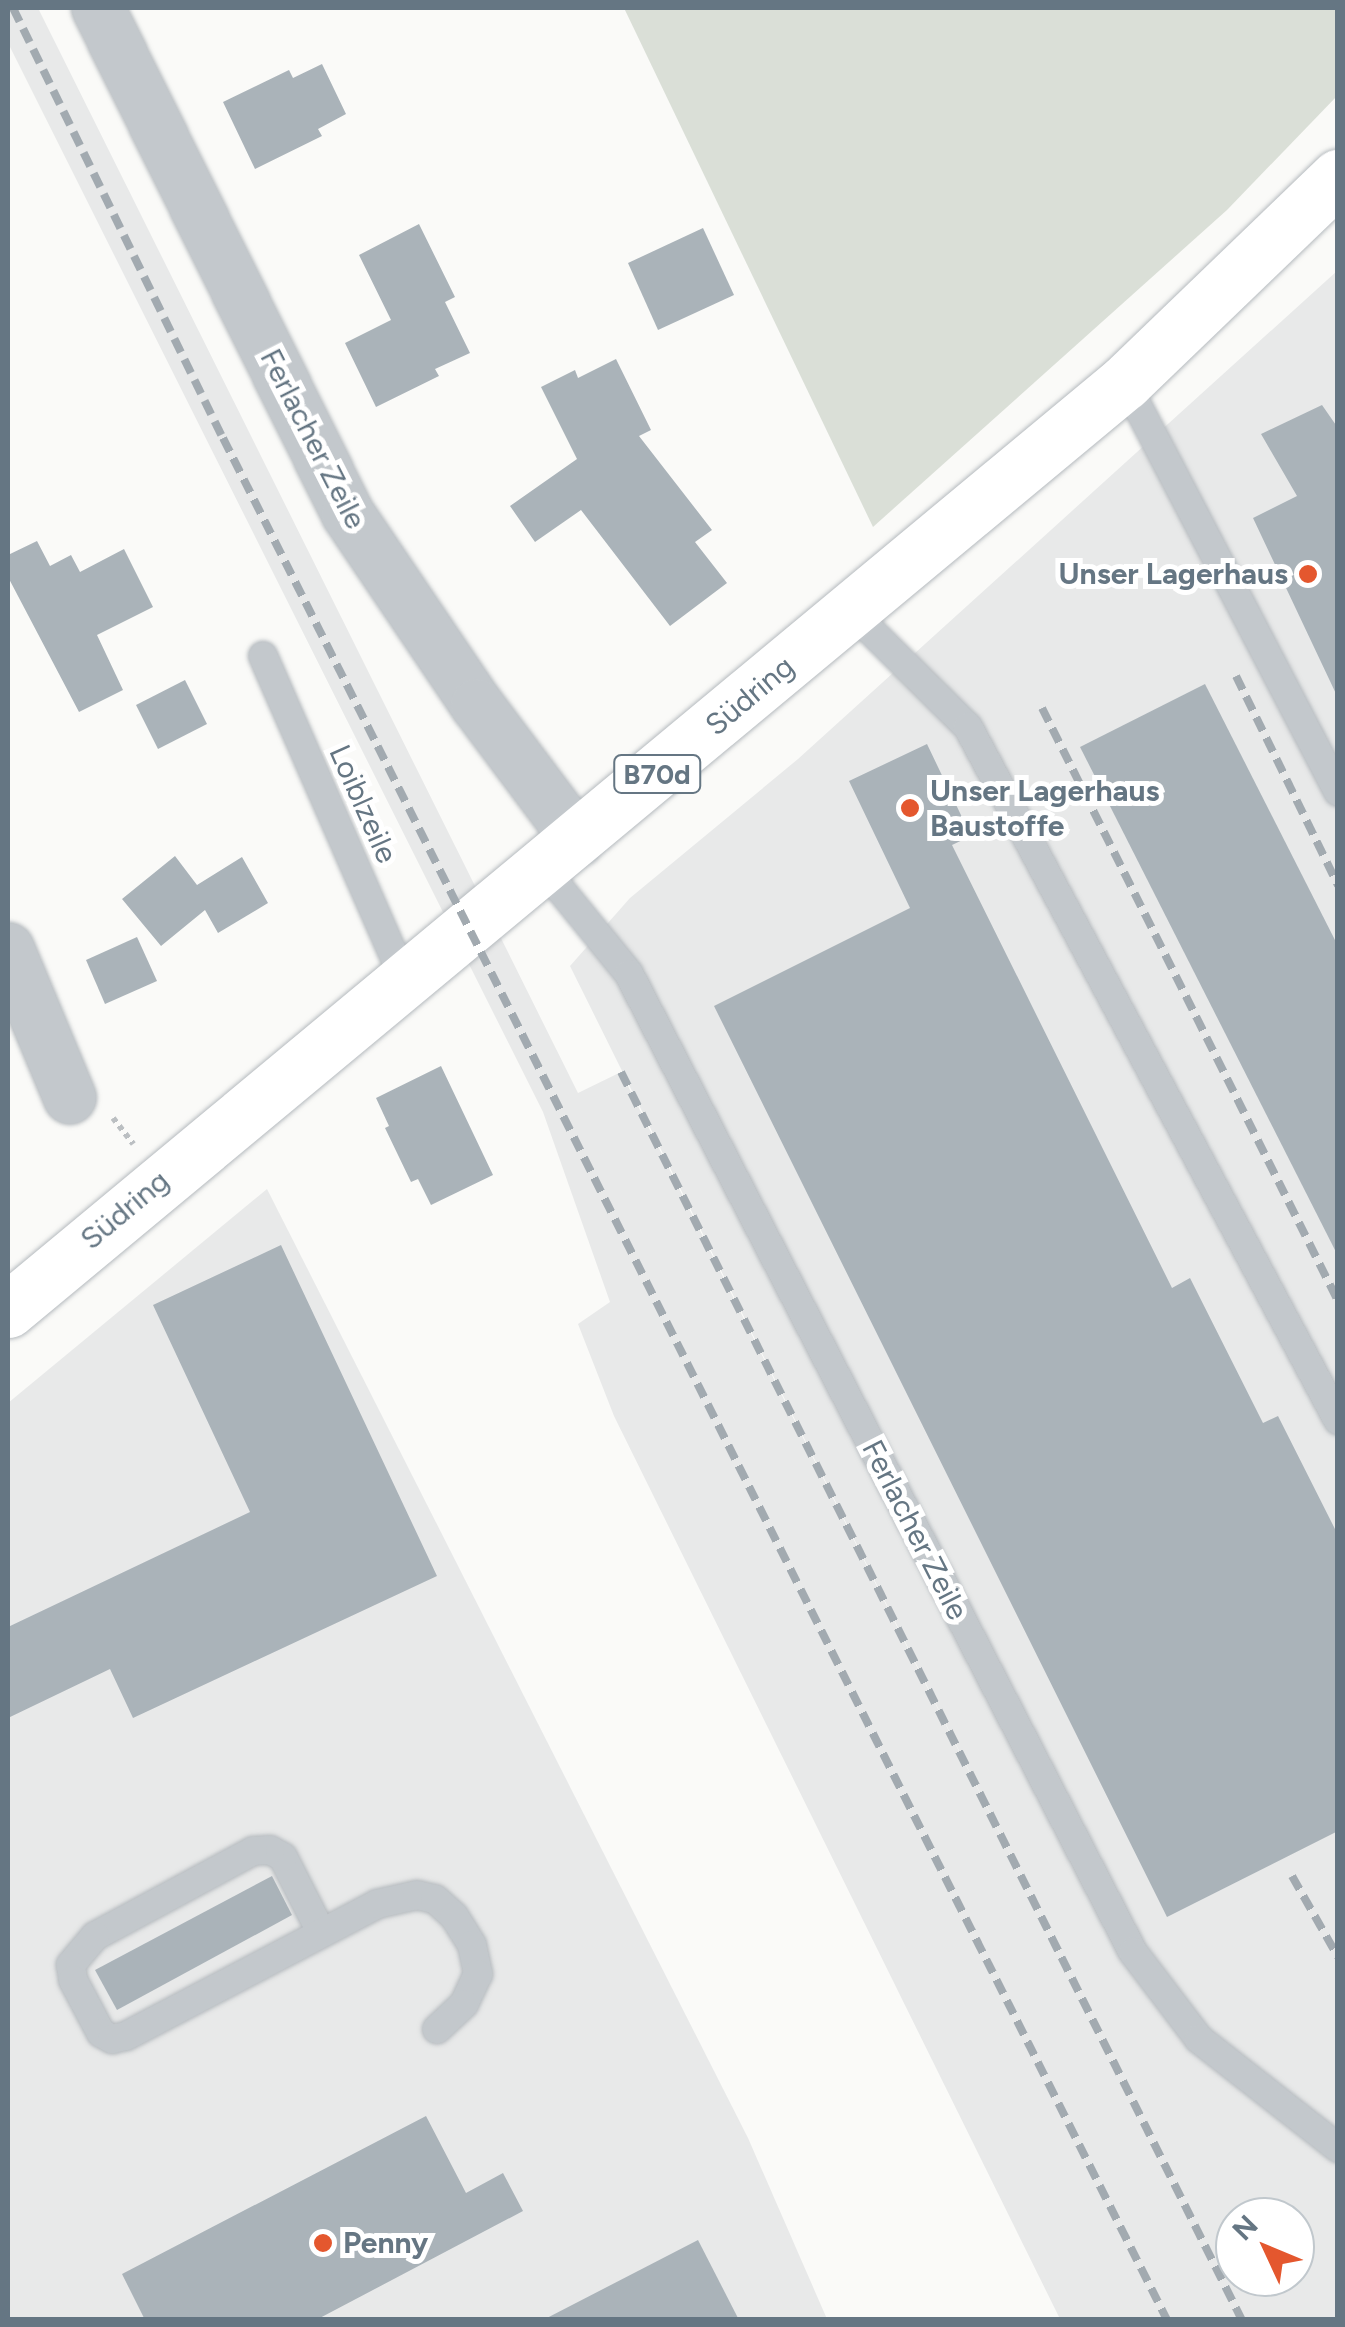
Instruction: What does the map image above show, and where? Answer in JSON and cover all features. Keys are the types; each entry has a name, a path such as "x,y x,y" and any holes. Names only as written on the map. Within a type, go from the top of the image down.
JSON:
{"main road":[{"name":"Südring","path":"8,1310 1125,382 1338,177"}],"street":[{"name":"Ferlacher Zeile","path":"98,8 348,514 477,705 560,854"},
{"path":"8,949 70,1098"}],"lane":[{"path":"1125,382 1338,792"},
{"path":"851,611 968,727 1338,1420"},
{"name":"Loiblzeile","path":"262,656 404,978"},
{"name":"Ferlacher Zeile","path":"560,854 629,974 1133,1952 1199,2039 1338,2148"},
{"path":"321,1932 284,1857 270,1850 253,1851 95,1936 71,1965 72,1980 92,2023 112,2039 126,2036 321,1932 396,1897 435,1899 454,1916 472,1945 478,1974 464,2004 437,2029"}],"path":[{"path":"70,1098 90,1087 161,1180"}],"shaded area":[{"path":"8,8 38,8 578,1093 621,1072 1045,1924 570,966 630,898 798,759 1337,271 1337,2319 1060,2319 614,1416 578,1324 610,1302 543,1112 8,43"},
{"path":"624,8 1337,8 1337,96 1227,210 873,527"},
{"path":"267,1189 748,2138 827,2319 8,2320 8,1403"}],"building":[{"path":"322,64 346,114 318,129 322,136 255,169 223,102 289,70 293,78"},
{"path":"419,224 455,297 445,302 470,353 435,369 439,376 376,407 345,343 391,320 359,255"},
{"path":"703,228 734,295 658,330 628,263"},
{"path":"616,359 651,430 639,436 712,530 695,542 727,583 670,626 581,510 535,542 510,506 577,459 541,387 575,370 578,378"},
{"name":"Unser Lagerhaus","path":"1322,405 1338,428 1338,698 1253,518 1297,496 1261,434"},
{"path":"37,541 50,566 71,555 80,572 124,549 153,607 97,635 123,690 79,712 8,577 8,555"},
{"path":"185,680 207,724 158,749 136,705"},
{"path":"1205,684 1338,946 1338,1256 1080,747"},
{"path":"927,744 971,836 952,845 1172,1288 1190,1278 1263,1423 1278,1416 1338,1535 1338,1831 1167,1917 714,1006 910,908 849,781"},
{"path":"175,856 197,885 242,857 268,903 218,933 205,910 161,946 122,899"},
{"path":"137,937 157,981 105,1004 86,960"},
{"path":"441,1066 493,1175 431,1205 418,1179 411,1182 385,1128 389,1126 376,1098"},
{"path":"281,1245 437,1576 133,1718 110,1669 8,1718 8,1627 250,1512 153,1305"},
{"path":"272,1876 292,1915 117,2010 95,1970"},
{"name":"Penny","path":"426,2116 466,2193 503,2173 523,2211 316,2320 145,2320 122,2274"},
{"path":"698,2240 739,2320 543,2320"}],"railway":[{"path":"13,8 223,438 1167,2320"},
{"path":"1236,676 1338,885"},
{"path":"1042,708 1338,1301"},
{"path":"621,1072 1242,2320"},
{"path":"1292,1876 1338,1957"}],"place":[{"name":"Unser Lagerhaus","path":"1308,574"},
{"name":"Unser Lagerhaus Baustoffe","path":"910,808"},
{"name":"Penny","path":"323,2243"}]}
